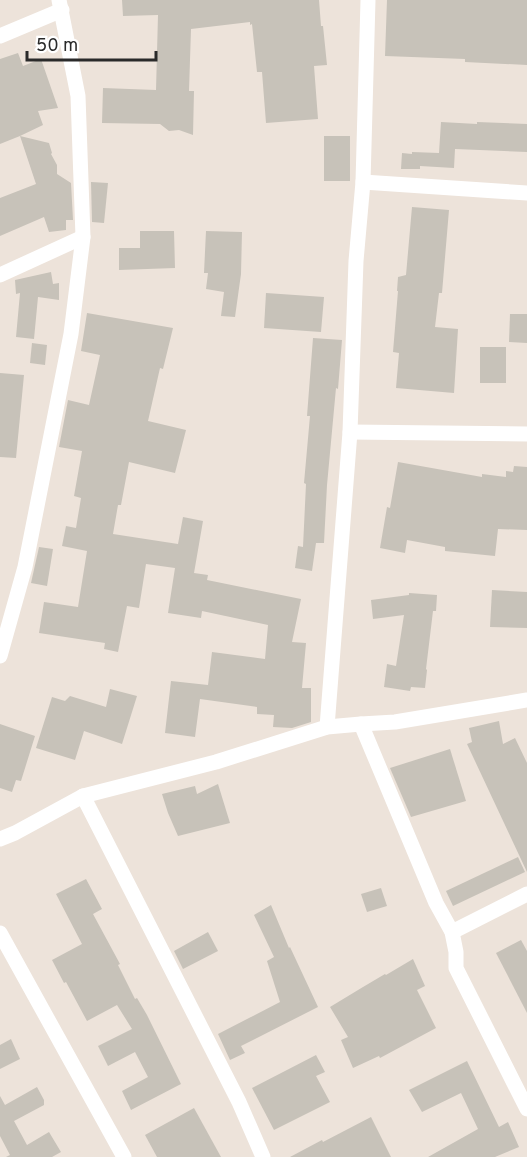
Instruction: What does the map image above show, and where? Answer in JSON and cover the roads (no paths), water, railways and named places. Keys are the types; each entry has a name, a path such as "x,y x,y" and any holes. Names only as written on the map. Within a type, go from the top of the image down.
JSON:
{"street":[{"path":"327,727 350,432 356,261 363,182 368,0"},
{"path":"0,36 60,5 78,96 83,237 67,357 25,567 0,656"},
{"path":"363,182 527,194"},
{"path":"0,275 83,237"},
{"path":"350,432 527,434"},
{"path":"0,839 83,796 216,762 327,727 395,722 527,700"},
{"path":"360,724 436,903 452,932 456,968 527,1109"},
{"path":"83,796 239,1102 263,1157"},
{"path":"452,932 527,894"},
{"path":"0,933 124,1157"}]}
